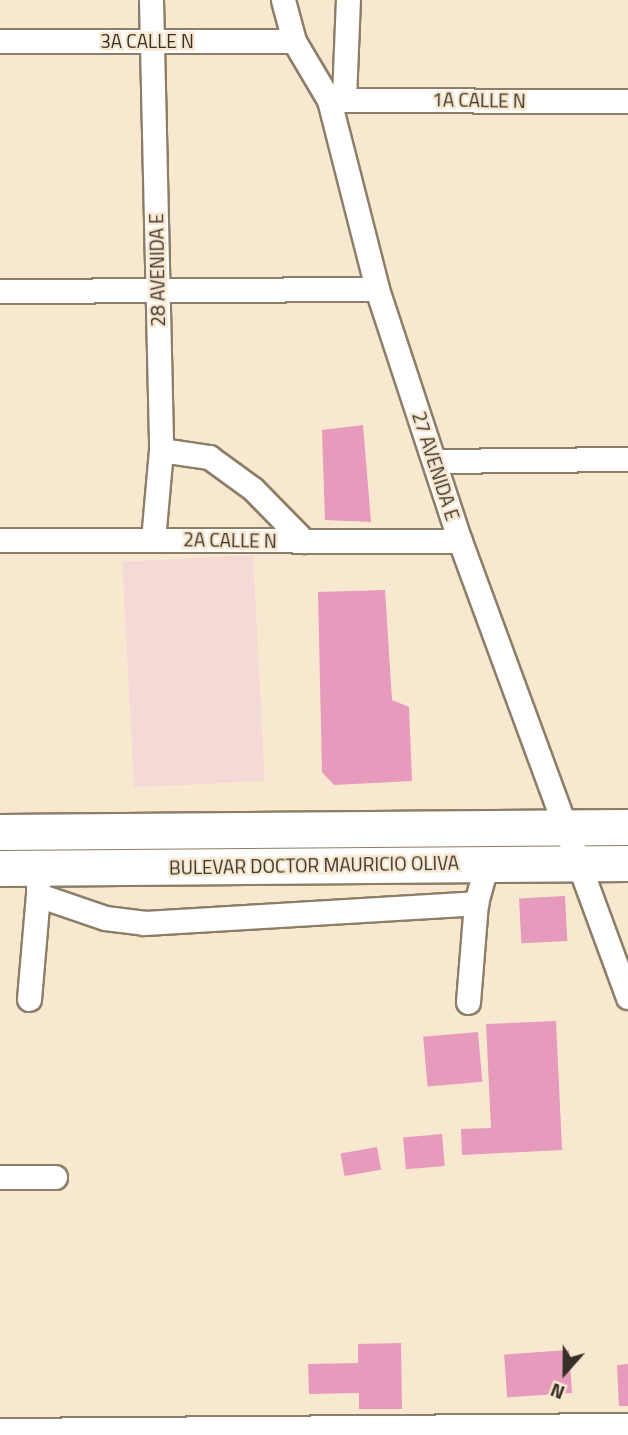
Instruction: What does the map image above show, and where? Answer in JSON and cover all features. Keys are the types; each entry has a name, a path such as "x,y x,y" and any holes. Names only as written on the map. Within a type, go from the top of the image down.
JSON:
{"highway":[{"name":"BULEVAR DOCTOR MAURICIO OLIVA","path":"0,832 565,825 628,827"},
{"name":"BULEVAR DOCTOR MAURICIO OLIVA","path":"0,868 38,881 487,863 628,863"}],"street":[{"name":"28 AVENIDA E","path":"151,0 161,450 153,539"},
{"path":"283,0 294,41 336,99"},
{"name":"27 AVENIDA E","path":"348,0 336,99 377,289 460,541 628,997"},
{"name":"3A CALLE N","path":"0,41 294,41"},
{"name":"1A CALLE N","path":"336,99 628,102"},
{"path":"0,290 377,289"},
{"path":"161,450 209,457 253,489 304,541"},
{"path":"434,461 628,459"},
{"name":"2A CALLE N","path":"0,540 460,541"},
{"path":"468,1002 476,903 487,863"},
{"path":"29,999 38,881 105,918 144,923 476,903"},
{"path":"0,1177 55,1177"},
{"path":"0,1430 174,1432 628,1425"}],"shaded area":[{"path":"253,555 265,781 134,788 122,562"}],"building":[{"path":"363,425 371,522 325,520 322,430"},
{"path":"385,590 392,700 409,707 412,781 334,785 322,772 318,592"},
{"path":"565,896 567,941 521,943 519,898"},
{"path":"556,1021 562,1150 462,1155 461,1129 491,1128 486,1024"},
{"path":"478,1032 482,1082 428,1087 423,1037"},
{"path":"442,1134 445,1166 406,1169 403,1137"},
{"path":"377,1147 381,1170 345,1176 341,1153"},
{"path":"401,1343 402,1409 359,1409 359,1393 309,1394 308,1364 358,1363 358,1344"},
{"path":"569,1350 572,1393 507,1397 504,1355"},
{"path":"628,1364 628,1406 619,1406 617,1365"}]}
